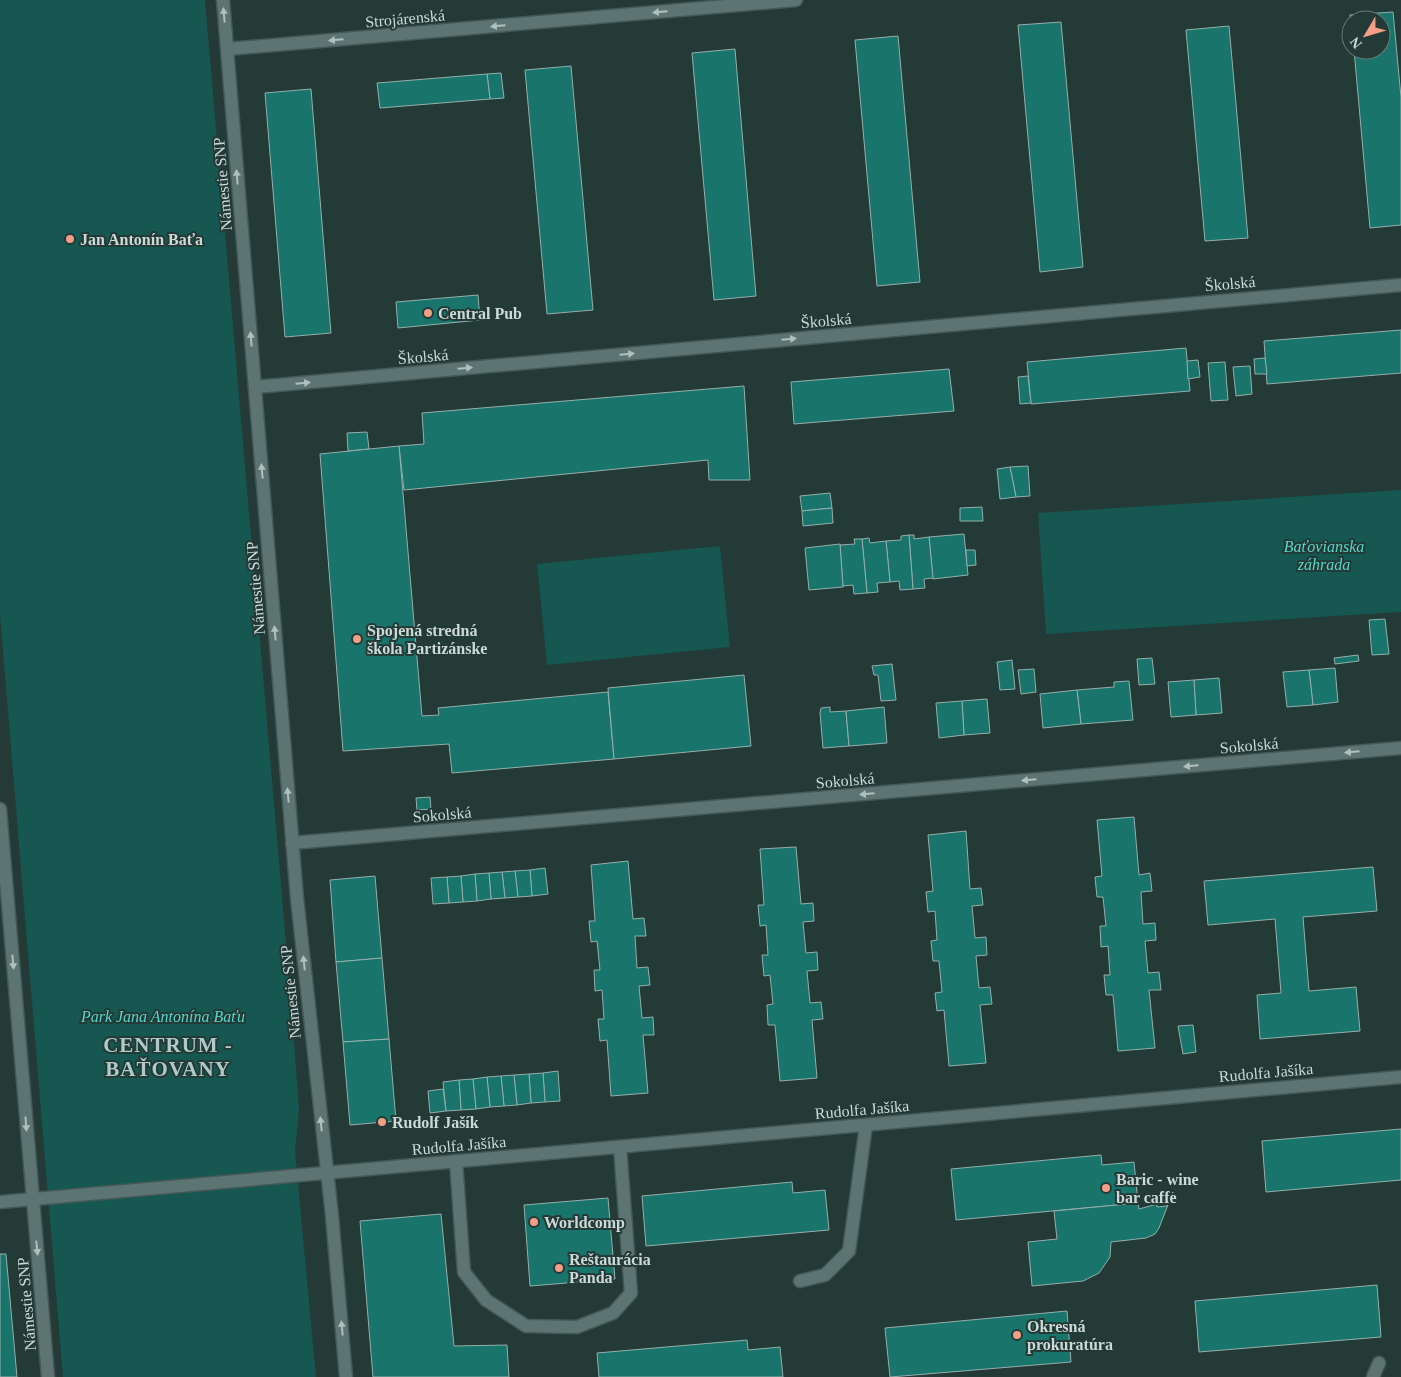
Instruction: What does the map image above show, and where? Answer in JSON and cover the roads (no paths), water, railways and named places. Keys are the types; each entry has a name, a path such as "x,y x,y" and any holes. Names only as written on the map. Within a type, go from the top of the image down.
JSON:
{"street":[{"name":"Námestie SNP","path":"223,0 292,843 346,1377"},
{"name":"Strojárenská","path":"227,49 686,5 796,0"},
{"name":"Školská","path":"255,387 1401,284"},
{"name":"Sokolská","path":"292,843 1401,748"},
{"name":"Námestie SNP","path":"0,809 5,930 48,1377"},
{"name":"Rudolfa Jašíka","path":"326,1173 1401,1077"},
{"path":"800,1281 825,1275 849,1251 866,1125"},
{"path":"456,1162 464,1272 486,1300 526,1326 577,1327 613,1313 631,1293 620,1147"},
{"path":"0,1202 326,1173"},
{"path":"1373,1377 1379,1363"}],"place":[{"name":"Jan Antonín Baťa","path":"70,239"},
{"name":"Central Pub","path":"428,313"},
{"name":"Spojená stredná škola Partizánske","path":"357,639"},
{"name":"Rudolf Jašík","path":"382,1122"},
{"name":"Baric - wine bar caffe","path":"1106,1188"},
{"name":"Worldcomp","path":"534,1222"},
{"name":"Reštaurácia Panda","path":"559,1268"},
{"name":"Okresná prokuratúra","path":"1017,1335"}],"district":[{"name":"CENTRUM - BAŤOVANY","path":"168,1057"}],"park label":[{"name":"Baťovianska záhrada","path":"1324,555"},
{"name":"Park Jana Antonína Baťu","path":"163,1016"}]}
